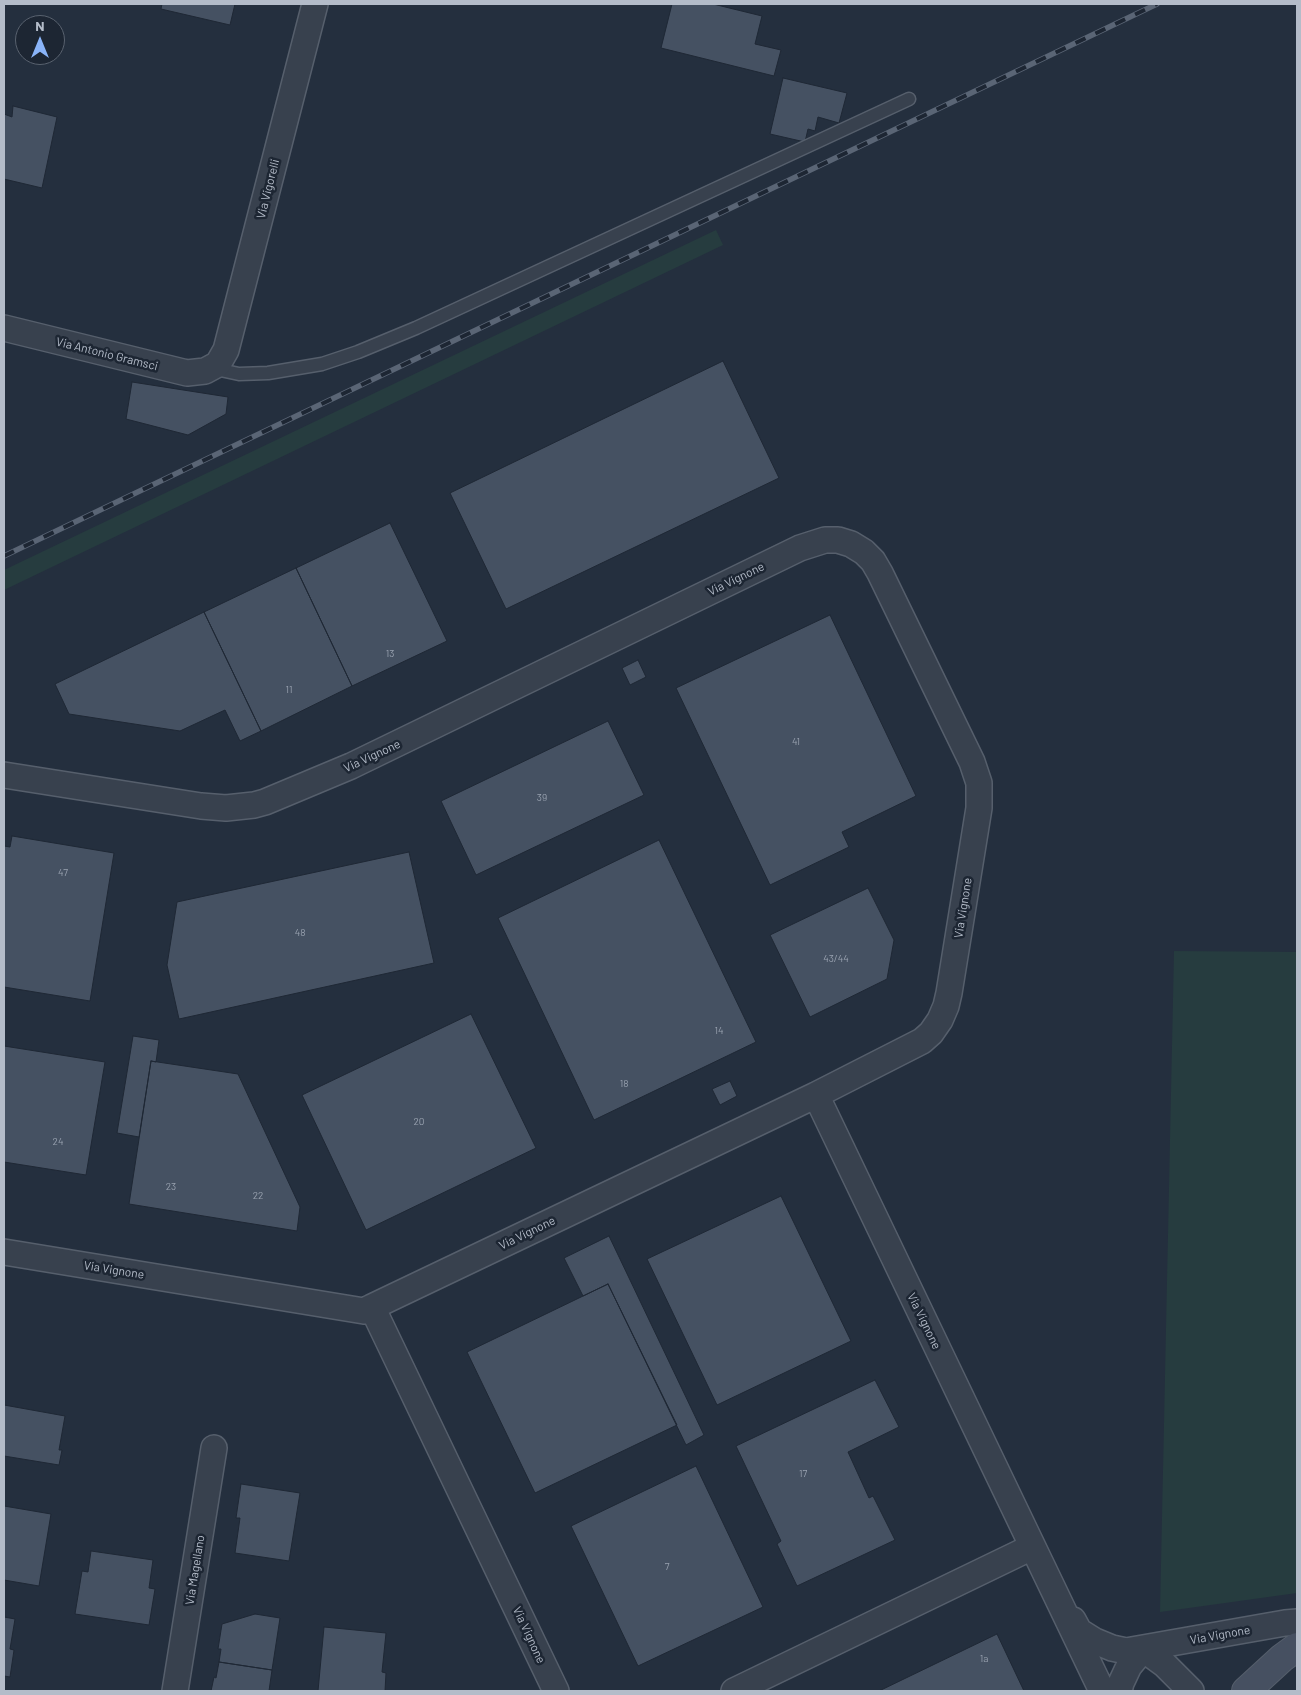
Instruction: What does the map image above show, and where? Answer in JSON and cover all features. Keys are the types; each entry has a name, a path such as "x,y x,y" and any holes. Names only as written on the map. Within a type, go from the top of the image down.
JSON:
{"street":[{"name":"Via Vigorelli","path":"211,368 218,364 226,350 315,4"},
{"name":"Via Antonio Gramsci","path":"4,328 176,371 187,373 199,372 211,368"},
{"name":"Via Vignone","path":"4,775 214,808 240,807 265,802 351,766 800,548 825,540 838,540 851,544 868,556 880,573 972,762 979,783 979,808 946,1006 940,1020 931,1033 904,1052 364,1311 4,1252"},
{"name":"Via Vignone","path":"816,1094 1102,1691"},
{"name":"Via Vignone","path":"372,1307 556,1691"},
{"name":"Via Magellano","path":"175,1691 214,1448"},
{"path":"734,1691 1032,1547"},
{"name":"Via Vignone","path":"1052,1588 1079,1631 1095,1641 1126,1651 1297,1622"},
{"path":"1246,1691 1276,1663 1297,1647"},
{"path":"1119,1691 1129,1666 1143,1649 1165,1665 1191,1691"}],"lane":[{"path":"211,368 239,374 268,373 322,364 358,352 434,320 909,99"}],"green space":[{"path":"716,230 723,245 4,590 4,570"},
{"path":"1174,951 1297,952 1297,1593 1160,1612"}],"building":[{"path":"162,4 235,4 230,25 161,9"},
{"path":"672,4 713,4 762,16 755,44 781,50 774,76 661,48"},
{"path":"783,78 847,93 839,123 818,117 815,131 808,129 805,142 770,134"},
{"path":"13,106 57,117 42,188 4,179 4,114 12,117"},
{"path":"723,361 779,478 506,609 450,493"},
{"path":"132,382 228,397 226,414 188,435 126,419"},
{"path":"390,523 447,641 352,686 296,568"},
{"path":"296,568 352,686 261,731 204,612"},
{"path":"204,612 261,731 240,741 225,710 180,731 69,714 55,684"},
{"path":"830,615 916,796 842,832 849,847 770,885 676,688"},
{"path":"638,660 646,677 630,685 622,668"},
{"path":"608,721 644,795 476,875 441,801"},
{"path":"12,836 114,853 90,1001 4,987 4,846 10,847"},
{"path":"659,840 756,1042 594,1120 498,918"},
{"path":"409,852 434,963 179,1019 167,965 177,902"},
{"path":"868,888 894,940 887,979 810,1017 770,935"},
{"path":"471,1014 536,1148 366,1230 302,1095"},
{"path":"133,1036 159,1040 156,1062 151,1061 139,1137 117,1133"},
{"path":"4,1046 105,1062 86,1175 4,1162"},
{"path":"151,1061 238,1074 300,1207 297,1231 129,1204"},
{"path":"730,1081 737,1096 720,1105 712,1089"},
{"path":"781,1196 851,1341 717,1405 647,1259"},
{"path":"609,1236 704,1435 686,1445 608,1284 583,1296 564,1258"},
{"path":"608,1284 677,1425 535,1493 467,1352"},
{"path":"875,1380 899,1427 848,1452 869,1498 873,1496 895,1540 797,1586 777,1544 781,1541 736,1446"},
{"path":"4,1405 65,1416 59,1450 62,1450 59,1465 4,1456"},
{"path":"696,1466 763,1607 638,1666 571,1526"},
{"path":"241,1484 300,1493 289,1561 235,1553 240,1518 236,1518"},
{"path":"4,1506 51,1514 39,1586 4,1580"},
{"path":"91,1551 153,1560 149,1588 155,1589 149,1625 75,1614 82,1571 88,1572"},
{"path":"255,1614 280,1618 272,1670 219,1662 221,1649 218,1649 222,1624"},
{"path":"4,1617 15,1619 10,1649 14,1650 10,1677 4,1676"},
{"path":"324,1627 386,1633 382,1672 386,1673 385,1691 318,1691"},
{"path":"997,1634 1024,1691 879,1691"},
{"path":"219,1662 272,1670 269,1691 211,1691"}],"railway":[{"path":"4,556 1157,4"}]}
